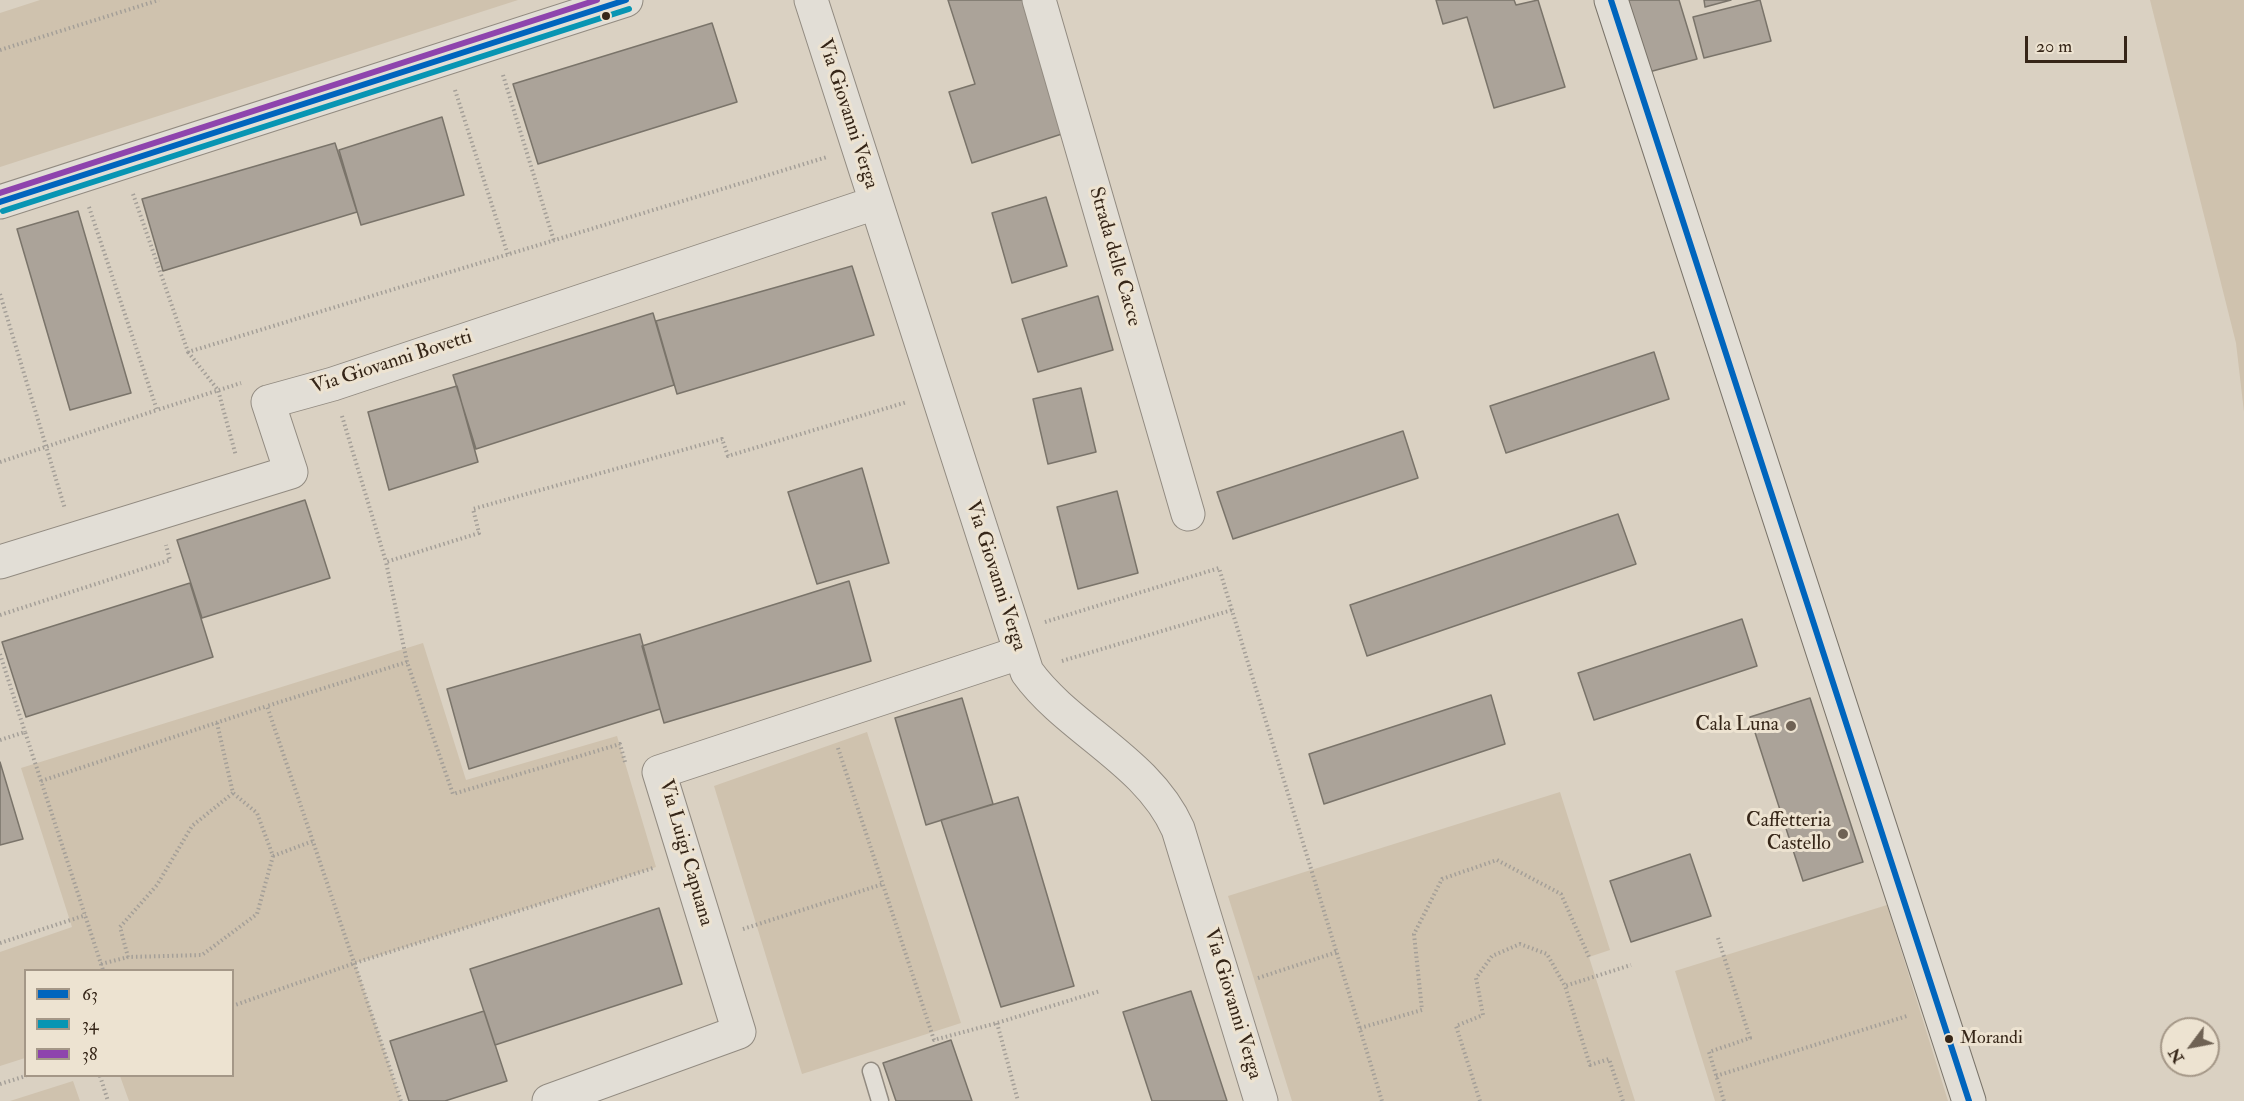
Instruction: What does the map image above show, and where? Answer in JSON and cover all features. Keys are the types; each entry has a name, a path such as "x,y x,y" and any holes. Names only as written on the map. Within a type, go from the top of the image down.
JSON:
{"street":[{"path":"0,202 626,0"},
{"name":"Via Giovanni Verga","path":"811,0 1020,652 1038,687 1158,794 1170,810 1178,829 1261,1101"},
{"name":"Strada delle Cacce","path":"1039,0 1188,514"},
{"path":"1611,0 1969,1101"},
{"name":"Via Giovanni Bovetti","path":"0,562 291,472 268,402 333,384 875,202"},
{"name":"Via Luigi Capuana","path":"549,1101 739,1032 659,772 1020,652"}],"lane":[{"path":"871,1071 880,1101"}],"path":[{"path":"0,50 159,0"},
{"path":"493,43 554,241"},
{"path":"445,58 508,255"},
{"path":"188,352 858,148"},
{"path":"122,162 188,352 218,390 244,485"},
{"path":"78,175 157,410"},
{"path":"0,294 75,539"},
{"path":"0,462 252,379"},
{"path":"333,384 386,562 406,662 453,794 620,744 627,766"},
{"path":"386,562 479,533 473,509 722,439 728,456 936,393"},
{"path":"0,615 170,560 158,514"},
{"path":"1020,652 1219,568 1382,1101"},
{"path":"1020,652 1232,610"},
{"path":"0,654 103,969"},
{"path":"41,781 406,662"},
{"path":"267,706 401,1101"},
{"path":"828,716 934,1040 1100,991"},
{"path":"101,964 128,957 202,955 257,914 273,856 257,813 233,794 217,723"},
{"path":"0,740 26,732"},
{"path":"128,957 120,927 157,885 192,826 233,794"},
{"path":"273,856 313,840"},
{"path":"1360,1028 1422,1010 1414,934 1442,879 1497,860 1561,894 1589,957"},
{"path":"234,1005 355,963 656,867"},
{"path":"711,939 883,884"},
{"path":"0,943 86,915"},
{"path":"1718,938 1750,1038 1709,1052 1724,1101"},
{"path":"1480,1101 1456,1026 1483,1016 1476,978 1492,956 1520,944 1547,954 1565,986 1590,1065 1610,1059 1623,1101"},
{"path":"1227,989 1337,952"},
{"path":"1565,986 1631,965"},
{"path":"1716,1076 1939,1007"},
{"path":"997,1023 1018,1101"},
{"path":"0,1084 24,1077"},
{"path":"100,1077 108,1101"}],"shaded area":[{"path":"40,0 518,0 0,167 0,13"},
{"path":"2150,0 2244,0 2244,412 2236,343"},
{"path":"423,643 466,780 617,736 656,867 355,963 401,1101 129,1101 120,1077 234,1077 234,969 24,969 24,1058 0,1066 0,952 72,927 21,768"},
{"path":"867,732 961,1023 802,1074 714,786"},
{"path":"1560,792 1610,950 1589,957 1635,1101 1292,1101 1228,896"},
{"path":"1887,905 1948,1101 1715,1101 1675,971"},
{"path":"73,1081 80,1101 10,1101"}],"building":[{"path":"948,0 1026,0 1068,132 972,163 949,92 975,84"},
{"path":"1436,0 1514,0 1516,5 1538,0 1565,87 1494,108 1467,17 1443,24"},
{"path":"1626,0 1679,0 1697,59 1649,72"},
{"path":"1704,0 1731,0 1705,7"},
{"path":"1760,0 1771,41 1704,58 1693,17"},
{"path":"712,23 737,102 538,164 513,84"},
{"path":"442,117 464,195 361,225 339,150"},
{"path":"335,143 357,212 163,271 142,199"},
{"path":"1046,197 1067,266 1012,283 992,213"},
{"path":"78,211 131,393 70,410 17,229"},
{"path":"852,266 874,335 677,394 656,321"},
{"path":"1098,296 1113,350 1038,372 1022,319"},
{"path":"653,313 674,385 476,449 453,375"},
{"path":"1654,352 1669,399 1506,453 1490,406"},
{"path":"457,386 478,462 389,490 368,412"},
{"path":"1081,388 1096,452 1048,464 1033,399"},
{"path":"1403,431 1418,478 1233,539 1217,492"},
{"path":"862,468 889,563 817,584 788,492"},
{"path":"1117,491 1138,573 1078,589 1057,507"},
{"path":"305,500 330,578 202,618 177,540"},
{"path":"1618,514 1636,564 1367,656 1350,605"},
{"path":"849,581 871,661 664,723 642,646"},
{"path":"190,583 213,657 26,717 2,642"},
{"path":"1742,619 1757,666 1594,720 1578,673"},
{"path":"640,634 660,709 469,769 447,689"},
{"path":"1491,695 1505,744 1324,804 1309,754"},
{"path":"962,698 993,804 926,825 895,718"},
{"path":"1810,698 1863,862 1803,881 1750,717"},
{"path":"0,762 23,839 0,845"},
{"path":"1018,797 1074,986 1001,1007 941,820"},
{"path":"1690,854 1711,916 1631,942 1610,881"},
{"path":"659,908 682,984 495,1045 470,969"},
{"path":"1191,991 1227,1101 1152,1101 1123,1012"},
{"path":"484,1011 507,1081 445,1101 409,1101 390,1041"},
{"path":"951,1040 972,1101 896,1101 883,1063"}],"transit line":[{"name":"38","path":"0,193 597,0"},
{"name":"63","path":"0,202 626,0"},
{"name":"63","path":"1611,0 1969,1101"},
{"name":"34","path":"3,211 629,9"}],"place":[{"name":"Cala Luna","path":"1791,726"},
{"name":"Caffetteria Castello","path":"1843,834"},
{"name":"Morandi","path":"1949,1039"}]}
